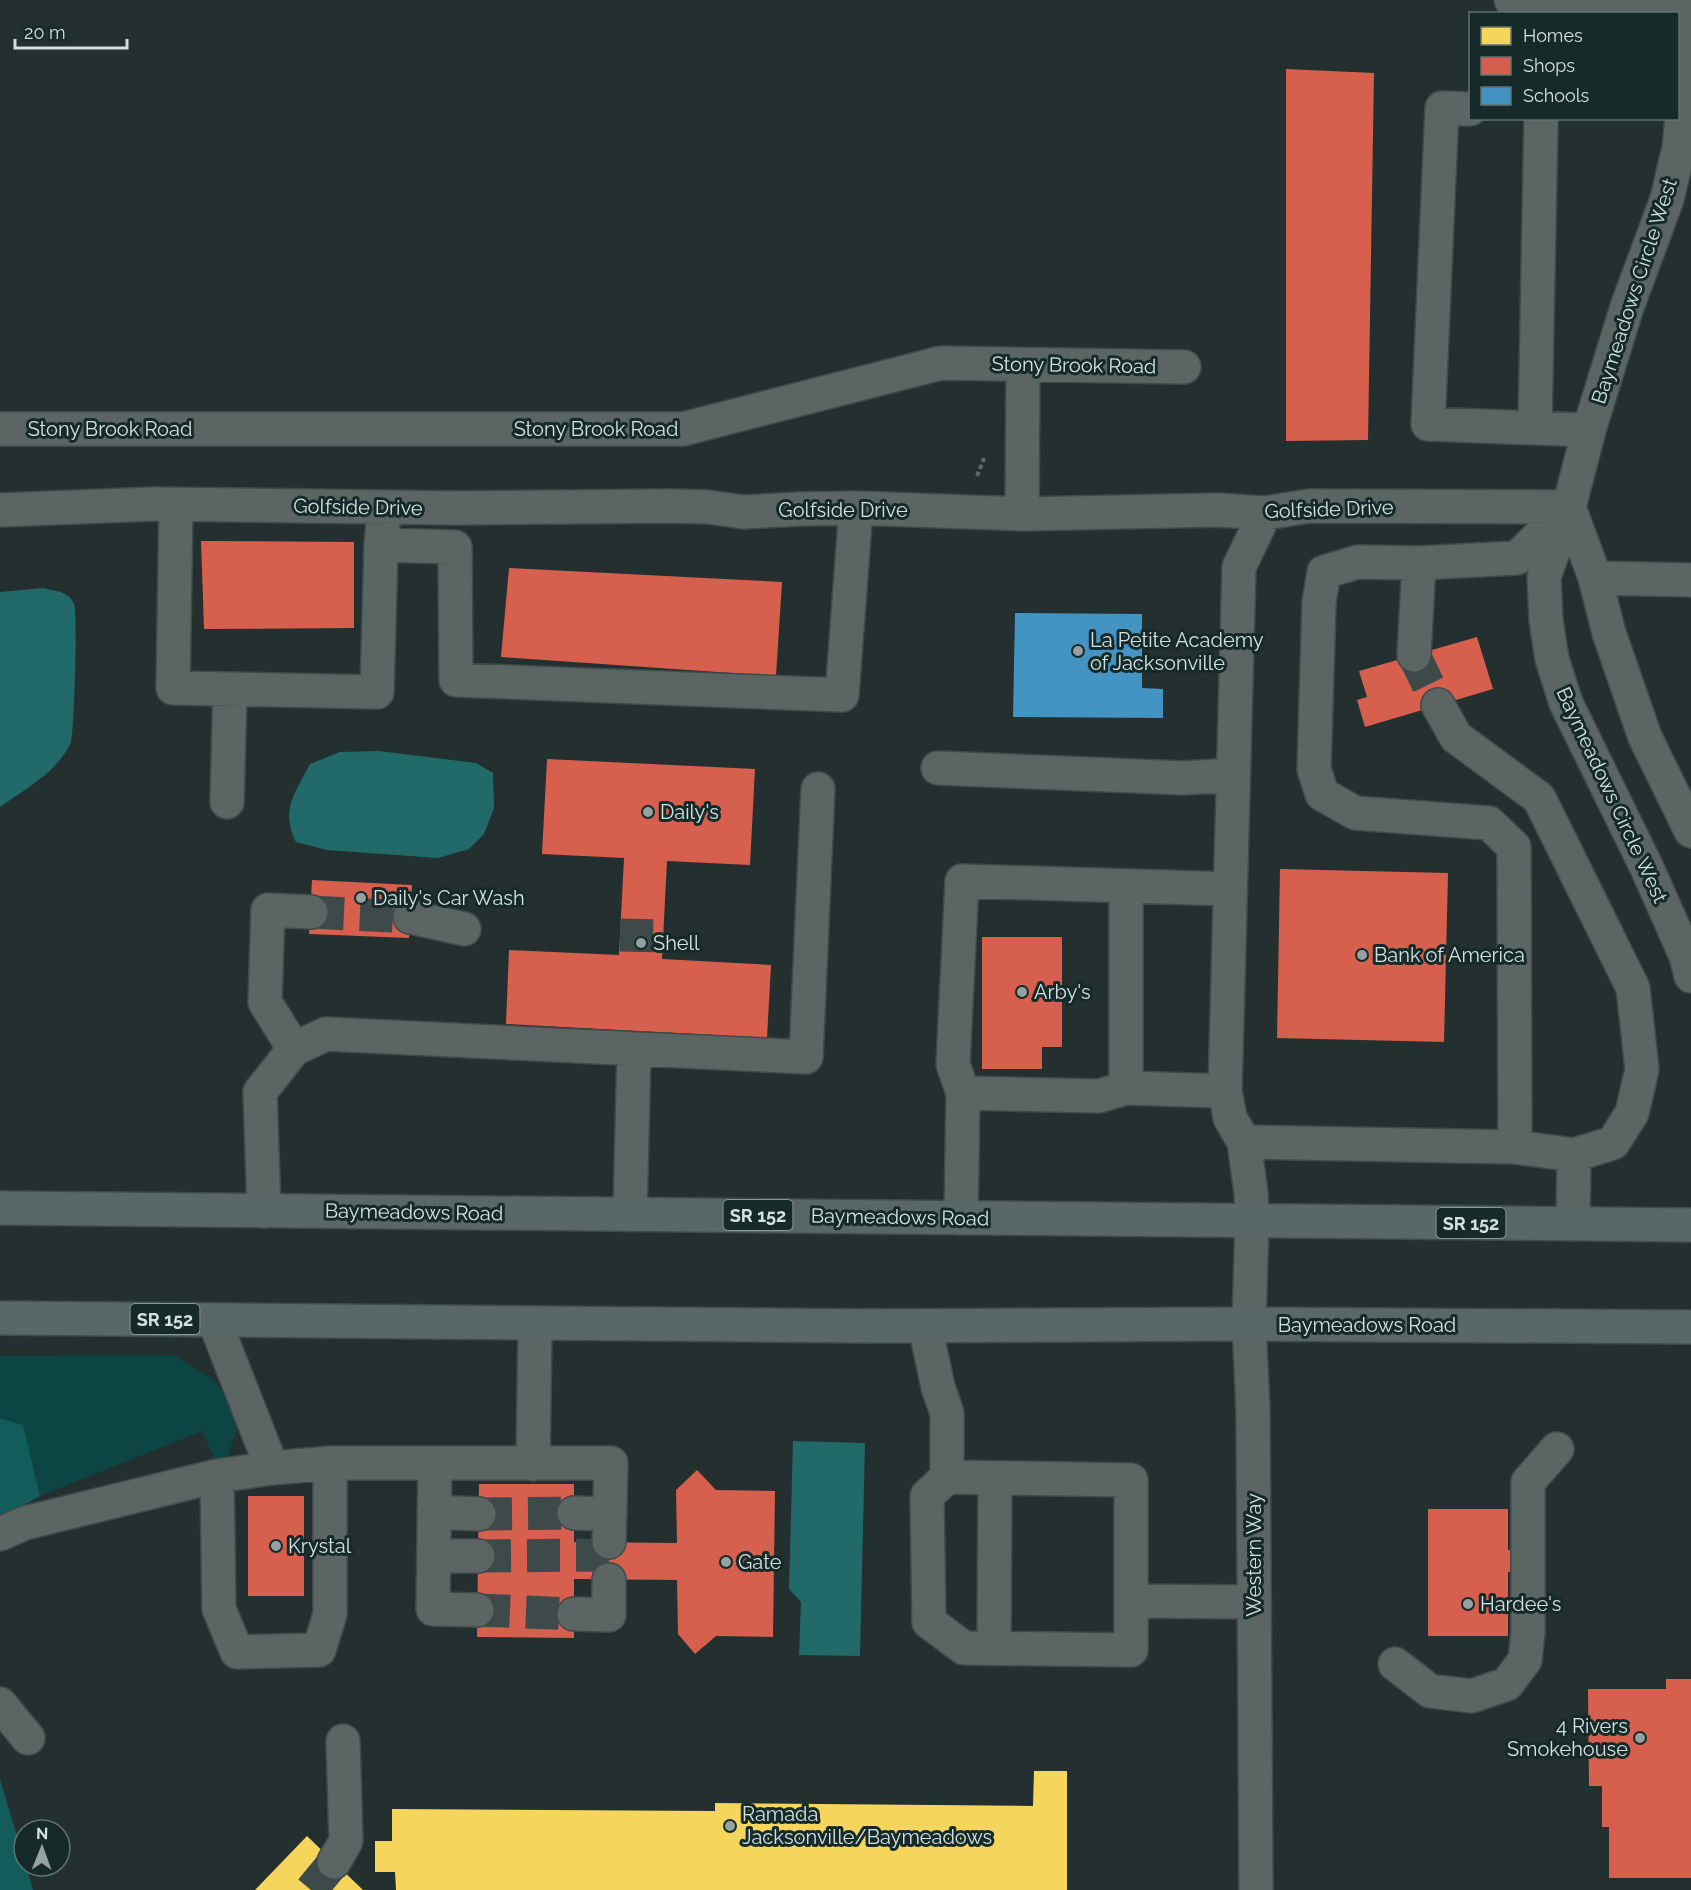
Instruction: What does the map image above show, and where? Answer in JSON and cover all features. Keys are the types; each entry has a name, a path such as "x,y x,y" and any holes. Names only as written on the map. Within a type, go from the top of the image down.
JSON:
{"main road":[{"name":"Baymeadows Road","path":"0,1208 1691,1225"},
{"name":"Baymeadows Road","path":"0,1318 925,1326 1250,1324 1691,1326"}],"street":[{"path":"1511,0 1680,0"},
{"name":"Baymeadows Circle West","path":"1680,0 1685,51 1680,116 1679,201 1627,307 1589,430 1569,507 1544,577 1546,620 1552,658 1566,703 1651,878 1686,956 1691,976"},
{"path":"1469,109 1442,108 1428,424 1589,430"},
{"path":"1535,427 1541,120"},
{"name":"Stony Brook Road","path":"0,429 683,429 941,363 1184,367"},
{"path":"1022,514 1023,366"},
{"path":"176,505 173,688 230,690 377,692 384,508"},
{"name":"Golfside Drive","path":"0,510 176,505 384,508 670,506 708,507 744,512 856,508 1022,514 1207,510 1265,513 1309,506 1569,507"},
{"path":"1515,1147 1514,847 1489,823 1355,813 1322,794 1314,769 1319,602 1324,572 1358,562 1419,563 1517,558 1569,507 1595,578 1608,633 1645,737 1691,831"},
{"path":"456,508 456,680 842,695 856,508"},
{"path":"1265,513 1239,567 1225,1091 1230,1118 1244,1142 1515,1147 1574,1155 1613,1143 1632,1113 1642,1069 1633,988 1539,798 1456,736 1438,705"},
{"path":"381,545 455,547"},
{"path":"1414,655 1419,563"},
{"path":"1595,578 1691,580"},
{"path":"227,802 230,690"},
{"path":"938,768 1184,778 1233,775"},
{"path":"264,1211 260,1092 294,1049 326,1034 806,1057 818,789"},
{"path":"962,1218 963,1093 953,1064 962,881 1230,889"},
{"path":"1112,1092 1126,887"},
{"path":"294,1049 265,1002 268,910 311,912"},
{"path":"410,917 464,929"},
{"path":"630,1214 634,1050"},
{"path":"963,1093 1225,1091"},
{"name":"Western Way","path":"1244,1142 1252,1220 1250,1324 1253,1410 1256,1890"},
{"path":"1573,1224 1574,1155"},
{"path":"214,1320 272,1468"},
{"path":"533,1464 535,1323"},
{"path":"925,1326 938,1387 947,1413 947,1477"},
{"path":"1395,1664 1430,1691 1472,1696 1507,1684 1525,1660 1528,1632 1528,1482 1557,1449"},
{"path":"217,1476 219,1610 237,1652 255,1652 288,1636 309,1618 324,1463"},
{"path":"0,1534 25,1523 217,1476 272,1468 324,1463 611,1463 610,1528 574,1513"},
{"path":"435,1463 433,1610 477,1610"},
{"path":"947,1477 995,1478 1131,1480 1131,1650 964,1648 929,1623 927,1496 947,1477"},
{"path":"994,1648 995,1478"},
{"path":"434,1512 478,1514"},
{"path":"434,1556 478,1556"},
{"path":"574,1614 609,1615 609,1580"},
{"path":"1131,1601 1254,1602"},
{"path":"0,1704 28,1738"},
{"path":"334,1862 346,1841 343,1742"}],"shaded area":[{"path":"43,588 69,596 74,604 75,673 71,742 65,753 49,771 0,807 0,592"},
{"path":"379,751 476,763 493,773 494,808 484,834 469,849 438,858 327,850 296,842 291,831 289,811 295,793 310,764 340,752"},
{"path":"174,1355 213,1379 224,1394 238,1426 227,1458 216,1462 202,1431 40,1496 23,1425 0,1418 0,1356"},
{"path":"0,1418 23,1425 40,1496 0,1519"},
{"path":"793,1441 865,1443 860,1656 799,1655 801,1602 789,1589"},
{"path":"0,1779 12,1819 12,1878 29,1878 33,1890 0,1890"}],"building: Homes":[{"name":"Ramada Jacksonville/Baymeadows","path":"1034,1771 1067,1771 1067,1890 396,1890 395,1872 375,1872 375,1841 392,1841 392,1809 715,1811 715,1803 1033,1806"},
{"path":"307,1836 363,1890 255,1890"}],"building: Shops":[{"path":"1286,69 1374,73 1368,440 1286,441"},
{"path":"201,541 354,542 354,628 204,629"},
{"path":"509,568 782,582 776,676 501,657"},
{"path":"1477,637 1493,689 1365,727 1357,700 1367,697 1359,671"},
{"path":"547,759 755,769 750,865 667,861 662,959 771,965 767,1038 506,1024 509,950 619,955 624,858 542,854"},
{"name":"Bank of America","path":"1280,869 1448,873 1444,1042 1277,1038"},
{"name":"Daily's Car Wash","path":"312,880 412,885 409,938 309,934"},
{"name":"Arby's","path":"982,937 1062,937 1062,1047 1042,1047 1042,1069 982,1069"},
{"path":"697,1470 716,1490 775,1491 773,1637 716,1636 695,1654 678,1634 677,1580 574,1579 574,1638 477,1637 479,1484 574,1484 574,1542 677,1543 676,1490"},
{"name":"Krystal","path":"248,1496 304,1496 304,1596 248,1596"},
{"name":"Hardee's","path":"1428,1509 1508,1509 1508,1550 1519,1550 1519,1573 1508,1572 1508,1636 1428,1636"},
{"name":"4 Rivers Smokehouse","path":"1666,1679 1691,1679 1691,1878 1609,1878 1609,1827 1602,1827 1602,1786 1589,1786 1588,1689 1666,1689"}],"building: Schools":[{"name":"La Petite Academy of Jacksonville","path":"1015,613 1142,614 1142,688 1163,689 1163,718 1013,717"}],"tunnel":[{"path":"1414,655 1438,705"},
{"path":"311,912 410,917"},
{"path":"620,935 664,936"},
{"path":"479,1514 574,1513"},
{"path":"478,1556 609,1555"},
{"path":"477,1610 574,1614"},
{"path":"311,1890 334,1862"}],"place":[{"name":"La Petite Academy of Jacksonville","path":"1078,651"},
{"name":"Daily's","path":"648,812"},
{"name":"Daily's Car Wash","path":"361,898"},
{"name":"Shell","path":"641,943"},
{"name":"Bank of America","path":"1362,955"},
{"name":"Arby's","path":"1022,992"},
{"name":"Krystal","path":"276,1546"},
{"name":"Gate","path":"726,1562"},
{"name":"Hardee's","path":"1468,1604"},
{"name":"4 Rivers Smokehouse","path":"1640,1738"},
{"name":"Ramada Jacksonville/Baymeadows","path":"730,1826"}]}
